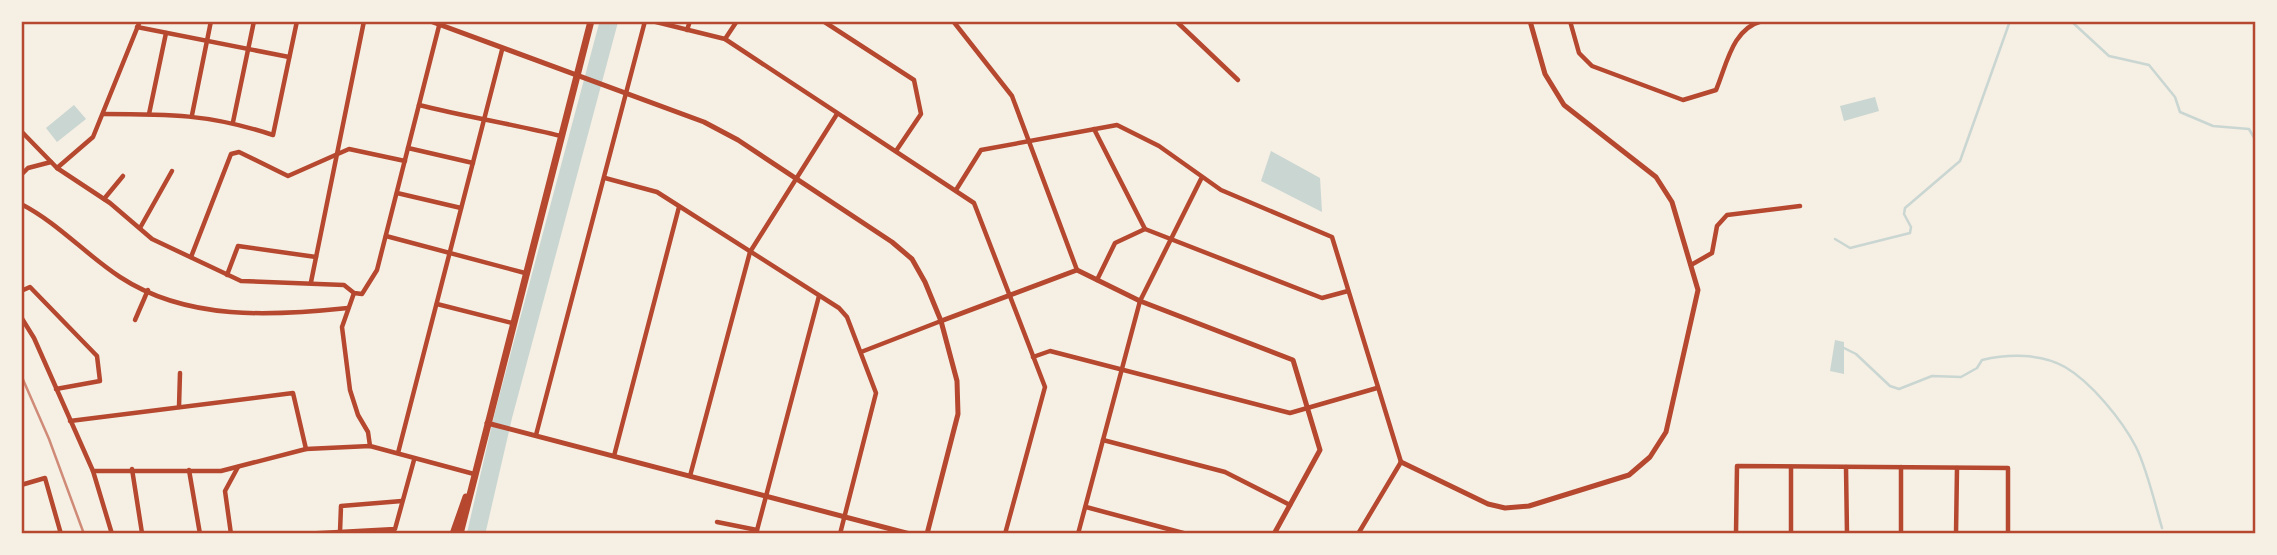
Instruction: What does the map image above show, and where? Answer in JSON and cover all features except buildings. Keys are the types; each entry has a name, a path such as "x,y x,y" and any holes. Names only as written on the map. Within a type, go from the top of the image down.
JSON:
{"main road":[{"path":"453,534 490,424 512,323 591,21"},
{"path":"460,534 469,490"}],"street":[{"path":"192,115 211,21"},
{"path":"233,122 254,21"},
{"path":"103,114 192,115 233,122 273,135 297,21"},
{"path":"311,282 364,21"},
{"path":"430,21 502,50 704,122 796,177 912,259 942,321 957,381 958,414 927,534"},
{"path":"536,435 645,21"},
{"path":"652,21 725,39 974,203 1045,387 1005,534"},
{"path":"687,30 690,21"},
{"path":"725,39 737,21"},
{"path":"823,21 914,80 922,114 896,151"},
{"path":"953,21 1012,96 1077,271"},
{"path":"1176,21 1238,80"},
{"path":"956,190 981,149 1117,125 1159,146 1200,179 1221,190 1332,237 1401,461 1505,508 1529,506 1629,475 1650,457 1666,432 1698,290 1672,202 1656,177 1564,105 1545,74 1530,21"},
{"path":"1570,21 1579,53 1592,66 1683,100 1716,90 1739,33 1748,25 1762,21"},
{"path":"57,168 93,137 138,24 166,33 289,57"},
{"path":"21,131 57,168 104,198 152,239 241,281 263,284 311,282 344,285 354,293 362,294 377,270 439,26"},
{"path":"149,114 166,33"},
{"path":"398,453 502,50"},
{"path":"419,105 561,136"},
{"path":"690,476 750,251 837,114"},
{"path":"1094,129 1145,229 1322,298 1348,291"},
{"path":"408,148 472,163"},
{"path":"191,257 231,154 239,152 288,176 349,149 405,162"},
{"path":"21,175 28,169 51,162"},
{"path":"140,228 172,171"},
{"path":"104,198 123,177"},
{"path":"605,178 657,192 819,296 847,317 876,393 839,534"},
{"path":"1078,534 1140,301 1200,179"},
{"path":"397,193 461,208"},
{"path":"21,204 46,217 121,277 174,302 238,314 348,308"},
{"path":"614,456 679,206"},
{"path":"1691,265 1712,253 1717,226 1727,215 1800,206"},
{"path":"1097,280 1115,243 1145,229"},
{"path":"386,236 525,272"},
{"path":"228,275 239,246 316,257"},
{"path":"861,352 1077,271 1140,301 1293,360 1320,450 1274,534"},
{"path":"21,291 30,287 97,356 100,381 56,389"},
{"path":"135,320 148,290"},
{"path":"354,293 342,327 351,390 358,415 368,432 370,446"},
{"path":"718,522 757,532 819,296"},
{"path":"437,304 512,323"},
{"path":"21,317 93,471 112,534"},
{"path":"1033,357 1050,351 1290,414 1377,388"},
{"path":"179,407 180,373"},
{"path":"69,421 293,393 306,449"},
{"path":"490,424 910,534"},
{"path":"1103,440 1225,472 1290,505"},
{"path":"93,471 220,471 306,449 370,446 474,474"},
{"path":"302,534 395,529 414,460"},
{"path":"1358,534 1401,461"},
{"path":"1736,534 1737,466 2008,468 2008,534"},
{"path":"231,534 225,491 238,467"},
{"path":"1791,467 1791,534"},
{"path":"1846,467 1847,534"},
{"path":"1901,467 1901,534"},
{"path":"1956,534 1957,468"},
{"path":"132,469 142,533"},
{"path":"189,470 200,534"},
{"path":"21,485 45,478 61,533 30,534"},
{"path":"340,532 341,506 402,501"},
{"path":"1086,508 1187,534"}],"shaded area":[{"path":"1875,97 1879,111 1844,121 1840,106"},
{"path":"74,105 86,119 57,142 46,128"},
{"path":"1271,151 1320,178 1322,212 1261,181"},
{"path":"1835,340 1844,342 1844,374 1830,371"}],"waterway":[{"path":"476,534 503,417 609,21"},
{"path":"1835,239 1850,248 1910,233 1911,227 1904,214 1905,208 1960,161 2010,21"},
{"path":"2071,21 2109,56 2149,65 2175,97 2180,112 2213,126 2249,129 2256,141"},
{"path":"1844,348 1856,354 1890,386 1899,389 1932,376 1961,377 1977,368 1982,360 2003,357 2035,357 2065,367 2095,392 2130,436 2144,466 2162,528"}],"railway":[{"path":"21,375 49,439 84,534"}]}
